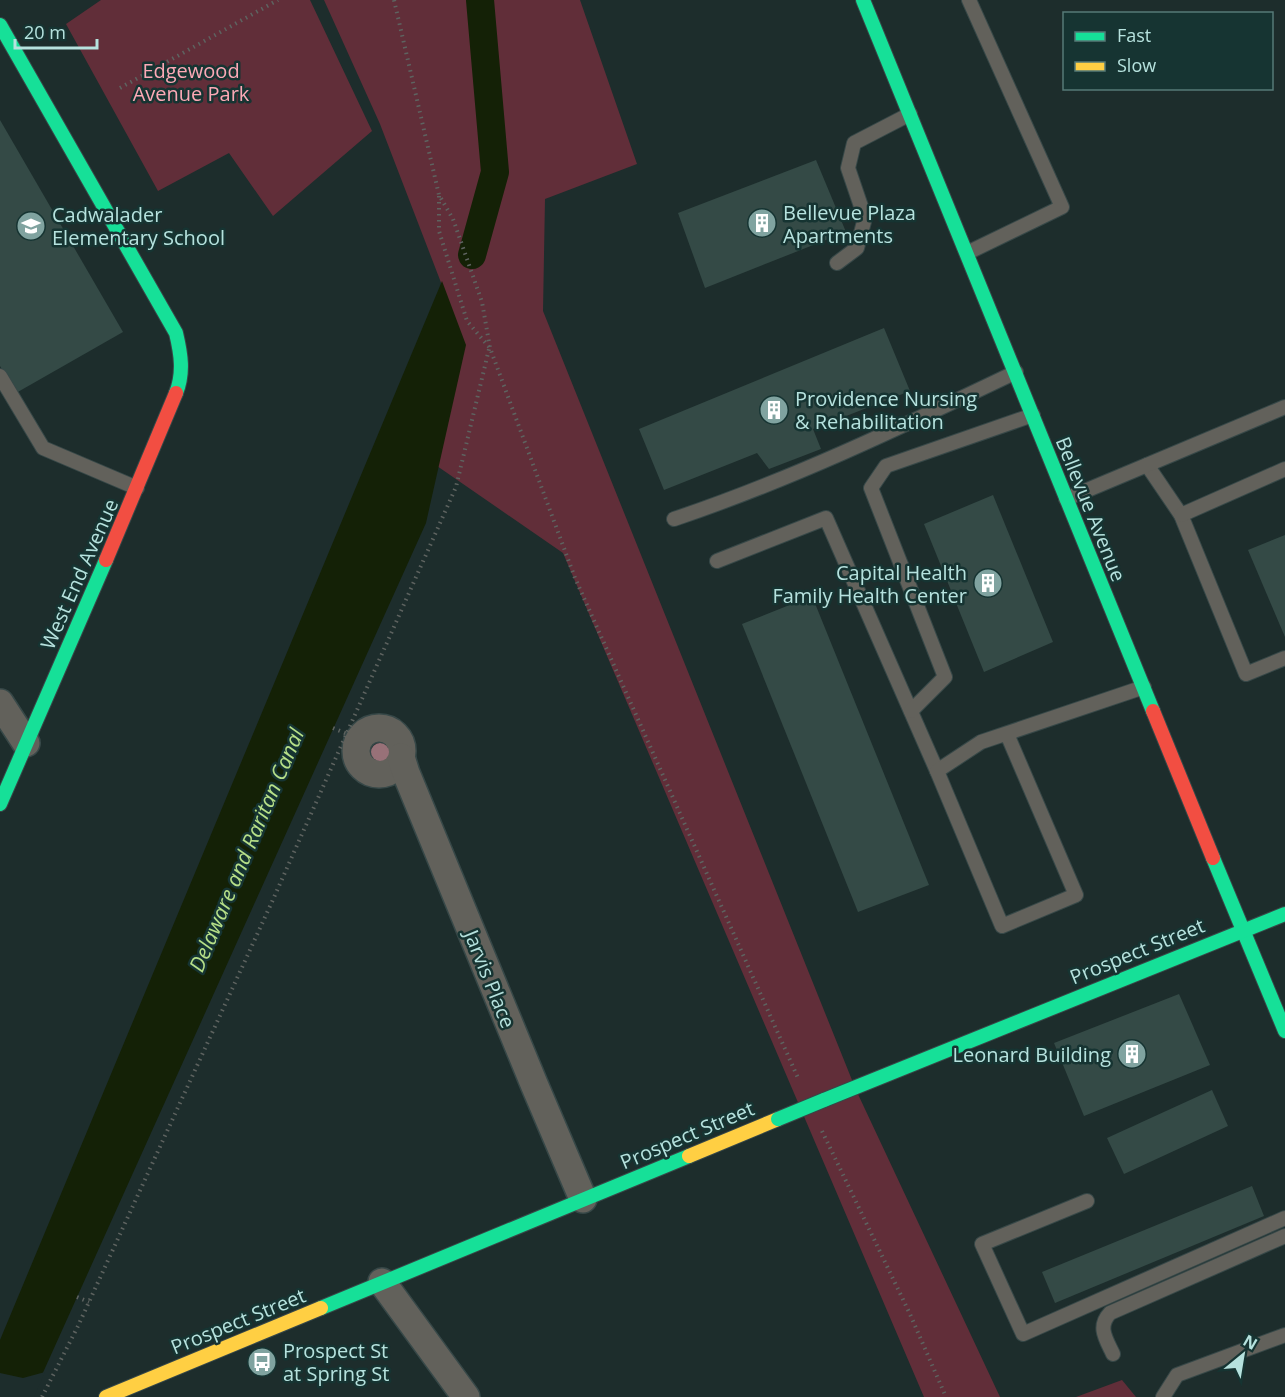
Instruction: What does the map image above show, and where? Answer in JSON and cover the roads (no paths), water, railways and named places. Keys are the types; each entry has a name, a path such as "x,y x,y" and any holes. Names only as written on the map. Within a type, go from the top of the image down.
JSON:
{"street":[{"name":"Bellevue Avenue","path":"863,0 1285,1031"},
{"name":"West End Avenue","path":"0,25 176,333 182,356 180,383 0,804"},
{"path":"0,703 26,743"},
{"name":"Jarvis Place","path":"352,736 356,747 356,757 366,772 380,775 391,772 402,757 415,796 583,1199"},
{"name":"Prospect Street","path":"106,1397 824,1100 1285,914"},
{"path":"382,1282 466,1397"}],"lane":[{"path":"967,253 1062,207 969,0"},
{"path":"837,263 857,248 865,218 848,168 854,142 910,114"},
{"path":"674,519 726,502 868,443 1016,372"},
{"path":"0,376 43,448 137,488"},
{"path":"1066,499 1285,406"},
{"path":"911,711 945,678 871,488 886,466 1033,414"},
{"path":"1147,465 1181,515 1246,674 1285,658"},
{"path":"1181,515 1285,469"},
{"path":"717,561 826,518 1002,926 1076,895 1007,734"},
{"path":"937,771 981,742 1144,687"},
{"path":"1087,1201 982,1244 1023,1334 1285,1218"},
{"path":"1113,1354 1102,1330 1104,1319 1110,1313 1285,1236"},
{"path":"1163,1397 1177,1375 1285,1335"}],"water":[{"path":"442,281 466,345 426,523 32,1397 0,1397 0,1340"}],"waterway":[{"name":"Delaware and Raritan Canal","path":"472,255 495,172 480,0"}],"place":[{"name":"Bellevue Plaza Apartments","path":"762,223"},
{"name":"Cadwalader Elementary School","path":"31,226"},
{"name":"Providence Nursing & Rehabilitation","path":"774,410"},
{"name":"Capital Health Family Health Center","path":"988,583"},
{"name":"Leonard Building","path":"1132,1054"},
{"name":"Prospect St at Spring St","path":"262,1362"}],"park label":[{"name":"Edgewood Avenue Park","path":"191,82"}]}
